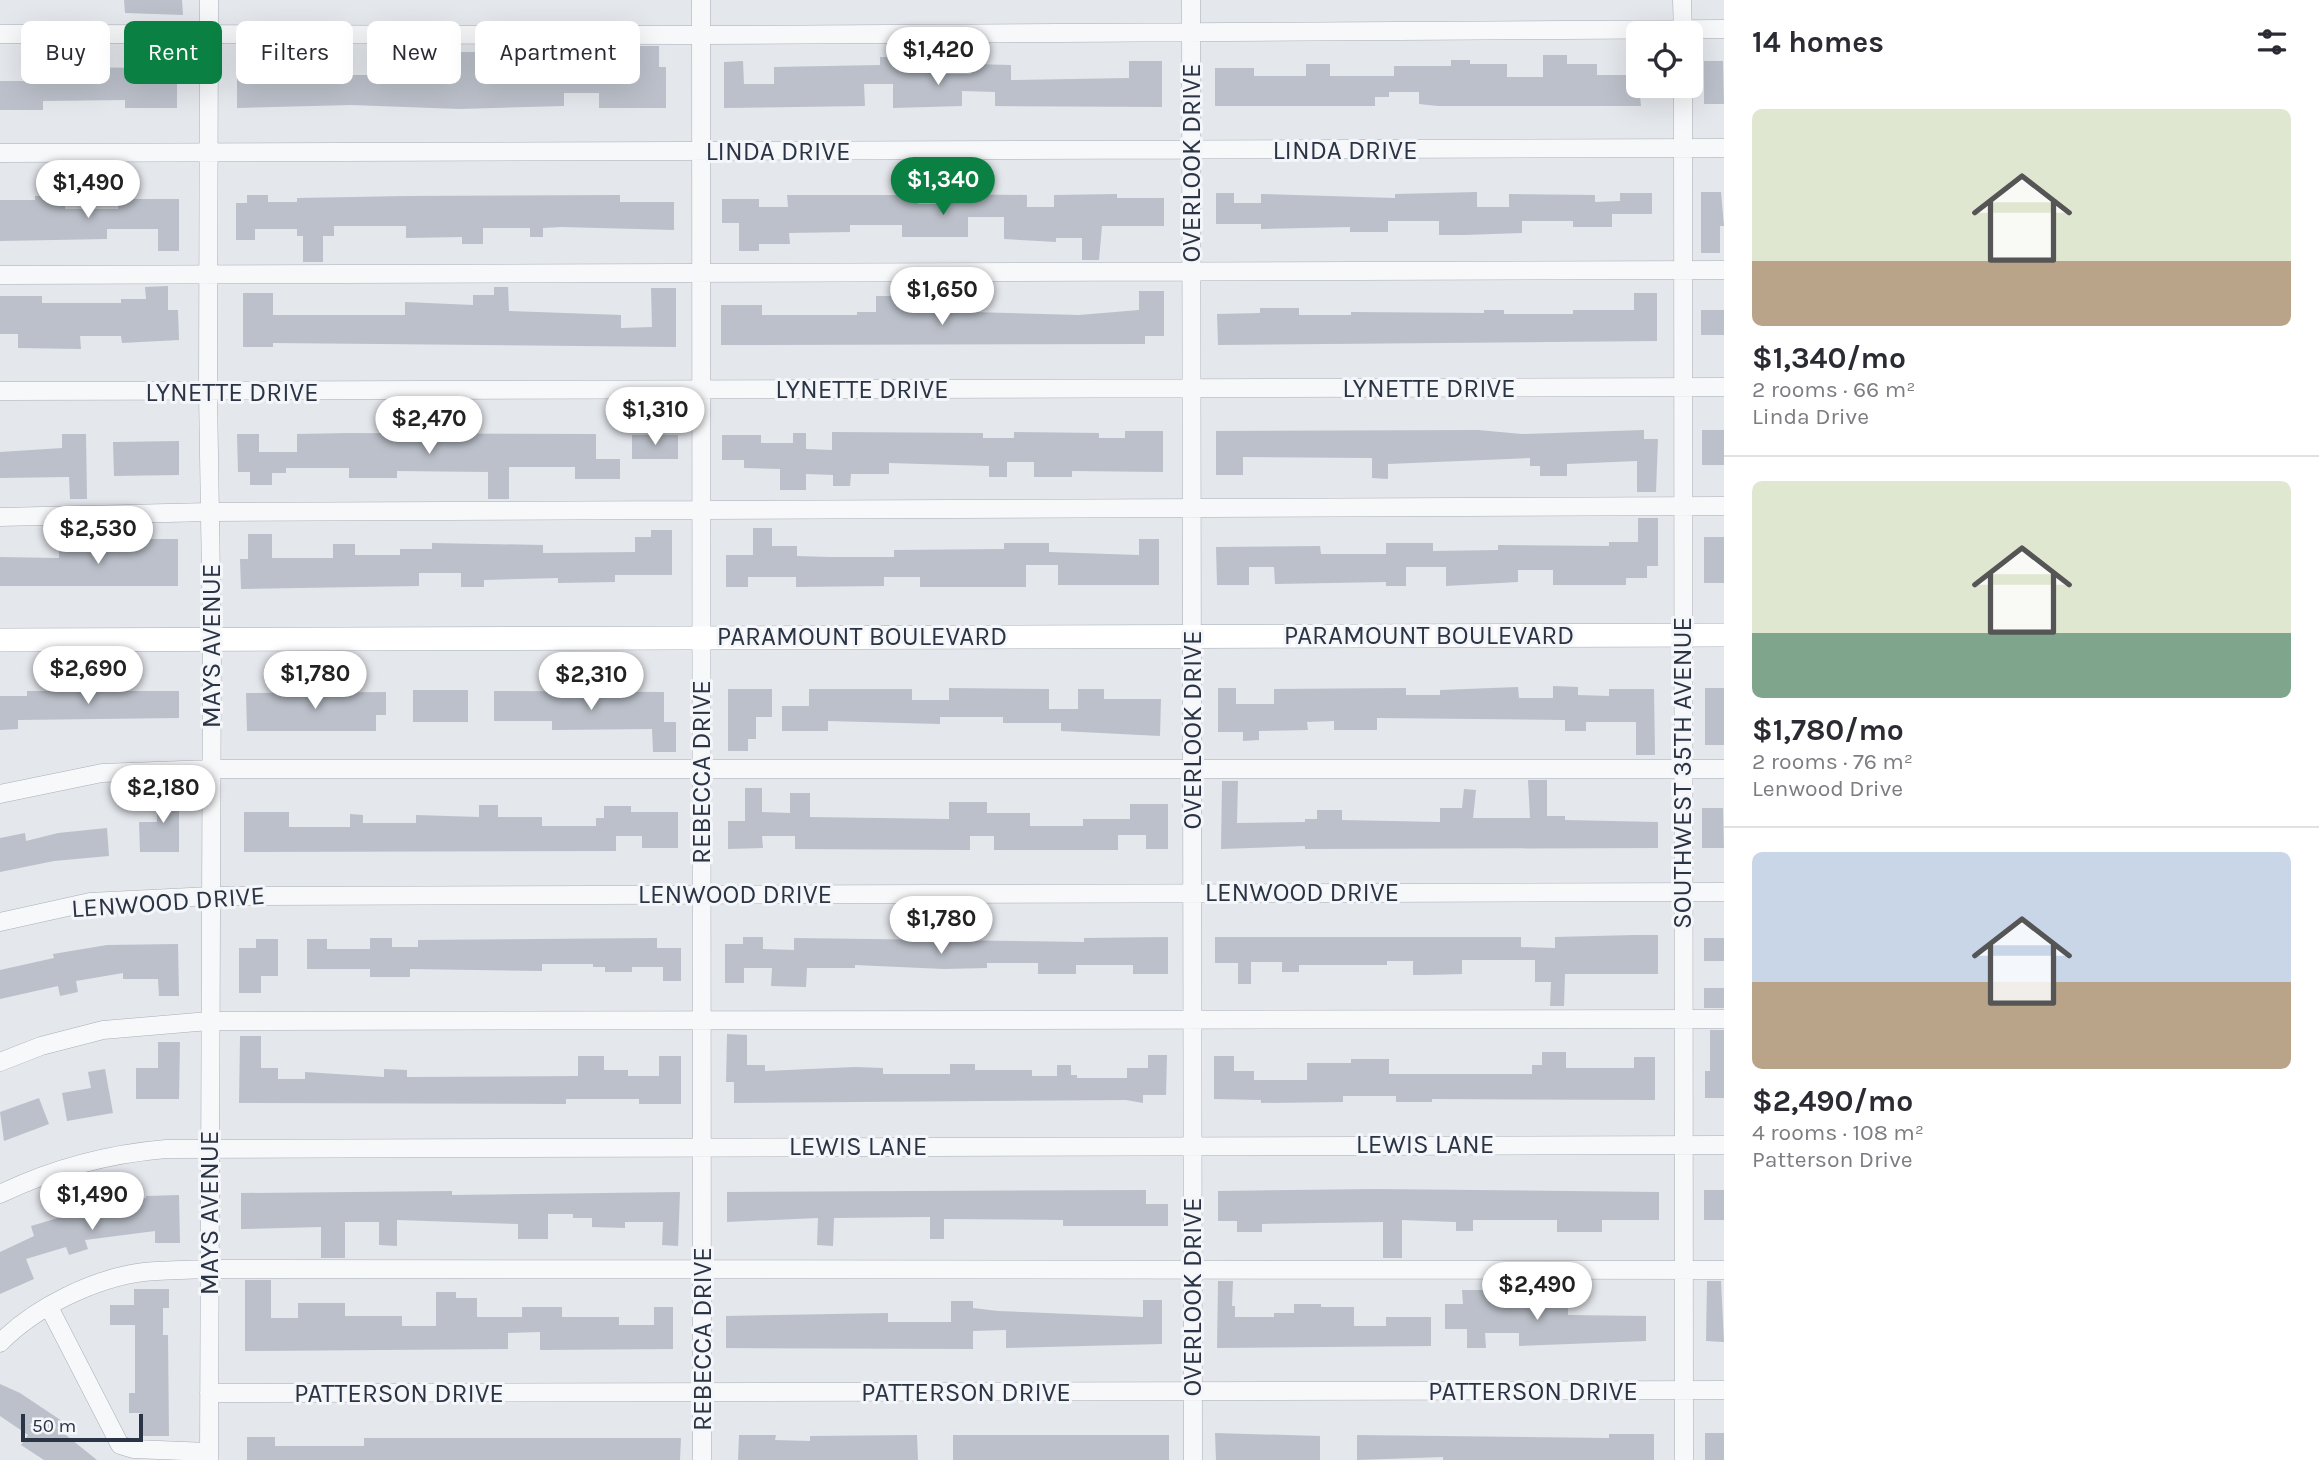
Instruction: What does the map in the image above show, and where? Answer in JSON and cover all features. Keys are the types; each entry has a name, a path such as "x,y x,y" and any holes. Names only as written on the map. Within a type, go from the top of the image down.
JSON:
{"main road":[{"name":"PARAMOUNT BOULEVARD","path":"0,640 1724,635"}],"street":[{"name":"MAYS AVENUE","path":"209,0 209,21"},
{"name":"REBECCA DRIVE","path":"701,0 702,1460"},
{"name":"OVERLOOK DRIVE","path":"1191,0 1193,1460"},
{"path":"1682,0 1682,21"},
{"path":"1703,30 1724,29"},
{"path":"222,35 1626,32"},
{"path":"0,34 124,35"},
{"name":"MAYS AVENUE","path":"209,84 208,393 212,640 209,1456"},
{"name":"SOUTHWEST 35TH AVENUE","path":"1682,98 1684,1460"},
{"name":"LINDA DRIVE","path":"0,153 1724,148"},
{"path":"0,275 1191,269 1724,270"},
{"name":"LYNETTE DRIVE","path":"0,391 208,393 1724,387"},
{"path":"0,517 210,512 1724,506"},
{"path":"0,794 102,773 211,769 1724,769"},
{"name":"LENWOOD DRIVE","path":"0,922 90,902 211,896 1724,892"},
{"path":"0,1062 41,1046 103,1030 209,1021 701,1023 1724,1019"},
{"name":"LEWIS LANE","path":"0,1194 68,1166 119,1153 209,1149 1192,1144 1724,1145"},
{"path":"0,1343 12,1331 49,1307 101,1283 143,1272 209,1269 1724,1270"},
{"path":"49,1307 120,1445 133,1449 209,1456"},
{"name":"PATTERSON DRIVE","path":"209,1393 1724,1390"}],"building":[{"path":"124,0 182,0 183,15 125,13"},
{"path":"640,46 659,46 659,67 666,67 666,108 599,108 599,93 564,93 564,106 460,109 351,105 237,108 237,84 353,84 353,75 367,75 367,84 461,84 461,52 475,52 475,84 640,84"},
{"path":"1543,55 1567,55 1567,64 1597,64 1597,75 1626,75 1626,98 1640,98 1641,106 1438,106 1419,104 1419,92 1389,92 1389,97 1375,97 1375,106 1215,106 1215,68 1254,68 1254,76 1306,76 1306,64 1330,64 1330,76 1394,76 1394,66 1451,66 1451,60 1470,60 1470,64 1507,64 1507,77 1543,77"},
{"path":"880,57 915,57 915,71 944,71 944,74 971,74 971,64 1011,65 1011,80 1129,78 1129,61 1162,61 1162,107 995,106 995,92 962,91 962,106 893,108 893,84 864,84 865,106 724,108 724,62 743,61 744,84 774,84 774,67 880,65"},
{"path":"1704,61 1723,61 1724,104 1704,104"},
{"path":"110,68 124,68 124,84 177,84 177,108 125,108 125,100 43,101 43,110 0,110 0,81 21,81 21,84 110,84"},
{"path":"1477,192 1477,207 1509,207 1509,194 1595,195 1595,202 1620,201 1620,193 1652,193 1652,214 1612,214 1612,227 1573,227 1573,221 1522,221 1522,233 1464,235 1439,235 1439,221 1388,221 1388,232 1350,232 1350,227 1261,229 1261,224 1216,224 1216,193 1234,193 1234,203 1261,203 1261,194 1395,198 1395,194"},
{"path":"1701,192 1721,192 1724,226 1720,226 1720,253 1701,253"},
{"path":"945,194 1027,195 1027,207 1054,207 1054,195 1117,194 1117,198 1164,198 1164,226 1102,226 1099,260 1082,260 1082,238 1056,238 1056,242 1004,239 1004,217 968,217 968,237 902,237 902,225 850,225 850,232 789,233 790,244 759,244 759,251 739,251 739,223 722,223 722,199 759,199 759,207 788,207 787,195 918,195 918,204 945,204"},
{"path":"247,195 268,195 268,202 297,202 297,198 620,195 620,202 674,202 674,230 562,227 543,228 543,237 530,237 530,228 483,228 483,244 462,244 462,237 406,238 406,226 334,226 334,236 323,236 323,262 303,262 303,236 297,236 297,229 255,229 255,240 236,240 236,203 247,203"},
{"path":"35,196 65,196 65,209 118,209 118,199 179,199 179,251 158,251 158,229 107,229 107,239 0,241 0,200 35,200"},
{"path":"168,286 168,310 178,310 179,340 122,343 121,336 80,336 81,349 18,348 18,334 0,334 0,296 42,296 42,303 121,303 121,299 146,299 145,287"},
{"path":"494,287 508,287 509,311 621,315 621,328 652,327 651,288 676,288 676,347 273,343 273,347 243,347 243,293 273,293 273,315 405,315 405,302 473,305 473,295 494,295"},
{"path":"1139,291 1164,291 1164,336 1145,336 1145,344 721,345 721,305 762,305 762,315 857,315 857,312 876,312 876,296 896,296 896,306 925,306 925,313 957,313 957,308 971,308 971,312 1079,315 1139,310"},
{"path":"1634,293 1657,293 1657,341 1218,345 1217,314 1260,313 1260,308 1299,308 1299,315 1351,315 1351,312 1484,313 1484,310 1504,310 1504,314 1573,314 1573,310 1634,310"},
{"path":"1701,310 1724,310 1724,335 1701,335"},
{"path":"1478,430 1522,434 1644,430 1644,439 1658,439 1656,492 1637,492 1637,461 1567,464 1567,476 1540,476 1540,466 1530,466 1530,458 1388,464 1388,479 1372,478 1372,458 1243,457 1243,475 1216,475 1216,431"},
{"path":"1702,430 1724,430 1724,465 1702,465"},
{"path":"1125,431 1163,431 1163,472 1072,471 1072,477 1034,477 1034,462 1007,462 1007,477 989,477 989,466 889,463 889,474 851,474 850,486 833,486 833,475 806,474 806,490 780,490 780,469 744,468 744,460 722,460 722,435 761,435 761,443 793,443 793,433 806,433 806,449 832,450 832,432 983,433 983,438 1014,438 1014,432 1099,433 1099,438 1125,438"},
{"path":"62,434 86,434 87,499 70,499 69,477 0,478 0,452 62,448"},
{"path":"237,434 259,434 259,452 297,452 297,434 596,434 596,459 620,459 620,479 575,479 575,467 509,467 509,499 488,499 488,472 397,471 397,478 349,478 349,468 286,468 286,473 272,473 272,485 250,485 250,472 238,472"},
{"path":"632,435 678,435 678,459 632,459"},
{"path":"179,441 179,475 114,476 113,442"},
{"path":"1638,518 1658,518 1658,566 1647,566 1647,578 1626,578 1626,585 1553,585 1553,570 1518,570 1518,582 1446,586 1446,567 1406,567 1406,586 1386,586 1386,582 1275,584 1274,567 1249,567 1249,585 1217,585 1216,547 1320,546 1321,554 1386,554 1386,543 1433,543 1433,551 1498,550 1498,545 1609,546 1609,542 1638,542"},
{"path":"753,528 772,528 772,546 797,546 797,556 829,557 894,557 894,550 1004,549 1004,543 1049,543 1049,552 1139,555 1139,539 1159,539 1159,585 1058,585 1058,565 1026,565 1026,587 920,587 920,577 884,577 884,586 796,587 796,577 748,577 748,587 726,587 726,555 753,555"},
{"path":"651,530 672,530 672,575 615,575 615,582 558,583 558,578 484,580 484,587 461,587 461,573 419,573 419,586 241,589 240,559 248,559 248,534 272,534 272,558 333,558 333,544 355,544 355,555 400,555 400,549 432,549 432,543 543,545 543,553 635,552 635,537 651,537"},
{"path":"1704,537 1724,537 1724,583 1704,583"},
{"path":"127,539 178,539 178,586 0,586 0,557 59,558 59,547 127,546"},
{"path":"1553,686 1578,687 1578,695 1609,696 1609,689 1654,689 1655,755 1636,755 1636,722 1586,722 1586,731 1565,731 1565,720 1377,718 1377,730 1334,730 1334,721 1307,722 1308,730 1259,731 1259,740 1243,741 1243,732 1218,732 1218,688 1236,688 1236,704 1274,704 1274,689 1406,688 1406,695 1440,695 1440,690 1518,687 1519,698 1553,698"},
{"path":"949,688 1049,689 1049,709 1078,709 1078,689 1104,689 1104,699 1161,699 1160,736 1061,731 1061,723 1003,723 1003,717 940,717 940,724 828,721 828,731 782,731 782,706 809,706 809,689 912,689 912,700 949,700"},
{"path":"1705,688 1724,688 1724,745 1705,745"},
{"path":"728,689 772,689 772,717 756,717 756,739 748,739 748,751 728,751"},
{"path":"413,690 468,690 468,722 413,722"},
{"path":"27,691 179,691 179,718 18,720 18,729 0,730 0,696 27,696"},
{"path":"494,691 664,692 664,722 676,722 676,752 653,752 652,729 552,730 552,721 494,721"},
{"path":"386,692 386,715 376,715 376,731 247,731 246,693"},
{"path":"1528,780 1547,780 1547,816 1565,816 1565,820 1658,822 1658,848 1305,849 1305,846 1221,849 1222,781 1238,781 1237,823 1305,822 1305,819 1317,819 1317,810 1342,810 1342,820 1440,822 1440,808 1462,808 1464,789 1476,790 1473,818 1530,818"},
{"path":"745,788 762,788 762,812 790,813 790,793 810,793 810,817 949,819 949,802 987,802 987,813 1030,813 1030,826 1083,826 1083,819 1130,819 1130,804 1168,804 1168,849 1146,849 1146,835 1118,835 1118,850 994,850 994,836 970,836 970,850 795,849 795,836 762,836 763,848 728,849 728,821 745,821"},
{"path":"157,789 179,789 179,852 140,852 139,822 157,822"},
{"path":"479,805 498,805 498,817 542,817 542,826 596,826 596,818 604,818 604,806 631,806 631,812 678,812 678,848 642,848 642,836 616,836 616,851 244,852 244,812 289,812 289,827 350,827 350,814 363,815 363,823 416,823 416,815 479,817"},
{"path":"1702,808 1723,808 1724,848 1702,848"},
{"path":"107,828 109,856 54,861 0,872 0,838 25,833 26,841 58,833"},
{"path":"1658,935 1658,974 1565,974 1564,1006 1550,1006 1551,982 1535,982 1535,960 1462,960 1462,974 1426,975 1413,975 1413,961 1387,961 1387,965 1299,965 1299,972 1282,972 1282,962 1251,962 1251,984 1238,984 1238,963 1215,963 1215,937 1521,937 1521,947 1555,948 1555,937"},
{"path":"743,937 763,937 763,949 794,950 794,938 1084,942 1084,938 1168,937 1168,974 1133,974 1133,965 1076,965 1076,974 1038,974 1038,963 987,963 987,968 944,969 855,965 855,968 807,968 806,987 771,986 772,968 744,968 744,983 725,983 725,944 743,944"},
{"path":"370,938 392,938 392,947 418,947 418,940 657,938 657,948 681,948 681,981 663,981 663,967 632,967 632,972 605,972 605,967 593,967 593,964 542,964 542,971 410,969 410,977 370,977 370,969 307,969 307,939 327,939 327,949 370,949"},
{"path":"1704,938 1724,938 1724,961 1704,961"},
{"path":"256,939 278,939 278,976 261,976 261,993 239,993 239,948 256,948"},
{"path":"178,944 179,996 159,996 158,979 123,979 123,973 76,981 78,992 60,996 58,986 0,999 0,970 54,958 53,954 107,945"},
{"path":"1704,988 1724,988 1724,1008 1704,1008"},
{"path":"1710,1030 1724,1030 1724,1098 1705,1098 1705,1071 1710,1071"},
{"path":"727,1034 747,1035 747,1065 765,1065 765,1071 855,1067 883,1068 883,1074 950,1074 950,1064 975,1064 975,1070 1032,1070 1032,1076 1057,1076 1057,1065 1071,1065 1071,1075 1077,1075 1077,1078 1127,1078 1127,1068 1148,1068 1148,1055 1167,1055 1166,1095 1143,1095 1143,1103 1126,1100 734,1103 734,1082 726,1082"},
{"path":"240,1036 261,1036 261,1068 278,1068 278,1079 305,1079 305,1072 384,1077 384,1069 407,1070 407,1077 578,1076 578,1056 604,1056 604,1070 628,1070 628,1076 659,1076 659,1056 681,1056 681,1104 639,1104 639,1099 566,1099 566,1104 239,1103"},
{"path":"158,1042 180,1042 179,1099 136,1099 136,1068 158,1068"},
{"path":"1542,1052 1566,1052 1566,1068 1634,1068 1634,1057 1655,1057 1655,1100 1432,1099 1432,1102 1396,1102 1396,1096 1343,1096 1343,1102 1261,1103 1261,1100 1214,1099 1214,1056 1234,1056 1234,1071 1254,1071 1254,1080 1307,1080 1307,1063 1351,1063 1351,1059 1389,1059 1389,1074 1532,1074 1532,1065 1542,1065"},
{"path":"105,1069 113,1113 67,1121 62,1093 91,1088 88,1072"},
{"path":"39,1098 49,1124 4,1141 0,1112"},
{"path":"1376,1189 1659,1192 1659,1220 1602,1220 1602,1232 1557,1232 1557,1220 1473,1220 1473,1231 1456,1231 1456,1222 1402,1220 1402,1258 1383,1258 1383,1222 1262,1224 1262,1232 1237,1232 1237,1221 1218,1221 1218,1191"},
{"path":"1146,1190 1146,1204 1168,1204 1168,1226 1063,1226 1063,1220 944,1219 944,1239 930,1239 930,1217 834,1218 833,1246 817,1245 818,1218 727,1222 727,1192"},
{"path":"1704,1190 1724,1190 1724,1220 1704,1220"},
{"path":"452,1191 452,1195 680,1192 678,1246 662,1245 663,1222 625,1222 625,1228 592,1227 592,1218 573,1218 573,1214 548,1214 548,1239 518,1239 518,1224 397,1220 397,1246 379,1245 379,1222 345,1222 345,1258 321,1258 321,1227 241,1229 241,1193"},
{"path":"179,1195 180,1243 155,1243 155,1231 85,1240 88,1249 69,1255 66,1247 26,1259 34,1279 0,1294 0,1252 34,1236 31,1226 92,1208 92,1204 146,1196"},
{"path":"245,1280 271,1280 271,1318 298,1318 298,1303 345,1303 345,1316 402,1316 402,1326 436,1326 436,1292 456,1292 456,1298 477,1298 477,1317 522,1317 522,1307 562,1307 562,1317 619,1317 619,1325 654,1325 654,1307 673,1307 673,1349 540,1350 540,1332 508,1333 508,1349 245,1351"},
{"path":"1218,1281 1233,1281 1232,1306 1235,1306 1235,1317 1274,1317 1274,1313 1294,1313 1294,1304 1321,1304 1321,1307 1354,1307 1354,1326 1386,1326 1386,1317 1431,1317 1431,1346 1217,1348"},
{"path":"1707,1281 1721,1281 1724,1342 1706,1341"},
{"path":"134,1289 169,1289 169,1308 163,1308 163,1335 168,1335 169,1436 140,1436 140,1413 129,1413 129,1393 135,1393 135,1325 110,1325 110,1305 134,1305"},
{"path":"1462,1290 1485,1290 1485,1297 1532,1296 1532,1301 1568,1301 1568,1315 1646,1316 1646,1341 1519,1346 1519,1333 1485,1333 1486,1348 1467,1348 1467,1329 1445,1329 1445,1304 1463,1304"},
{"path":"1143,1300 1162,1300 1162,1344 1006,1348 1006,1330 973,1331 973,1349 726,1348 726,1316 888,1313 888,1322 951,1322 951,1301 973,1301 973,1308 998,1311 1143,1317"},
{"path":"0,1384 20,1393 62,1421 57,1428 97,1460 44,1460 21,1445 28,1435 0,1416"},
{"path":"1215,1433 1320,1436 1320,1460 1216,1460"},
{"path":"1705,1433 1724,1433 1724,1460 1705,1460"},
{"path":"1609,1434 1654,1434 1654,1460 1443,1460 1443,1457 1357,1460 1357,1435 1609,1438"},
{"path":"739,1435 776,1435 775,1440 810,1441 810,1436 917,1435 918,1460 738,1460"},
{"path":"953,1435 1169,1435 1169,1460 953,1460"},
{"path":"247,1437 275,1437 275,1446 364,1446 364,1438 681,1438 680,1460 247,1460"}]}
